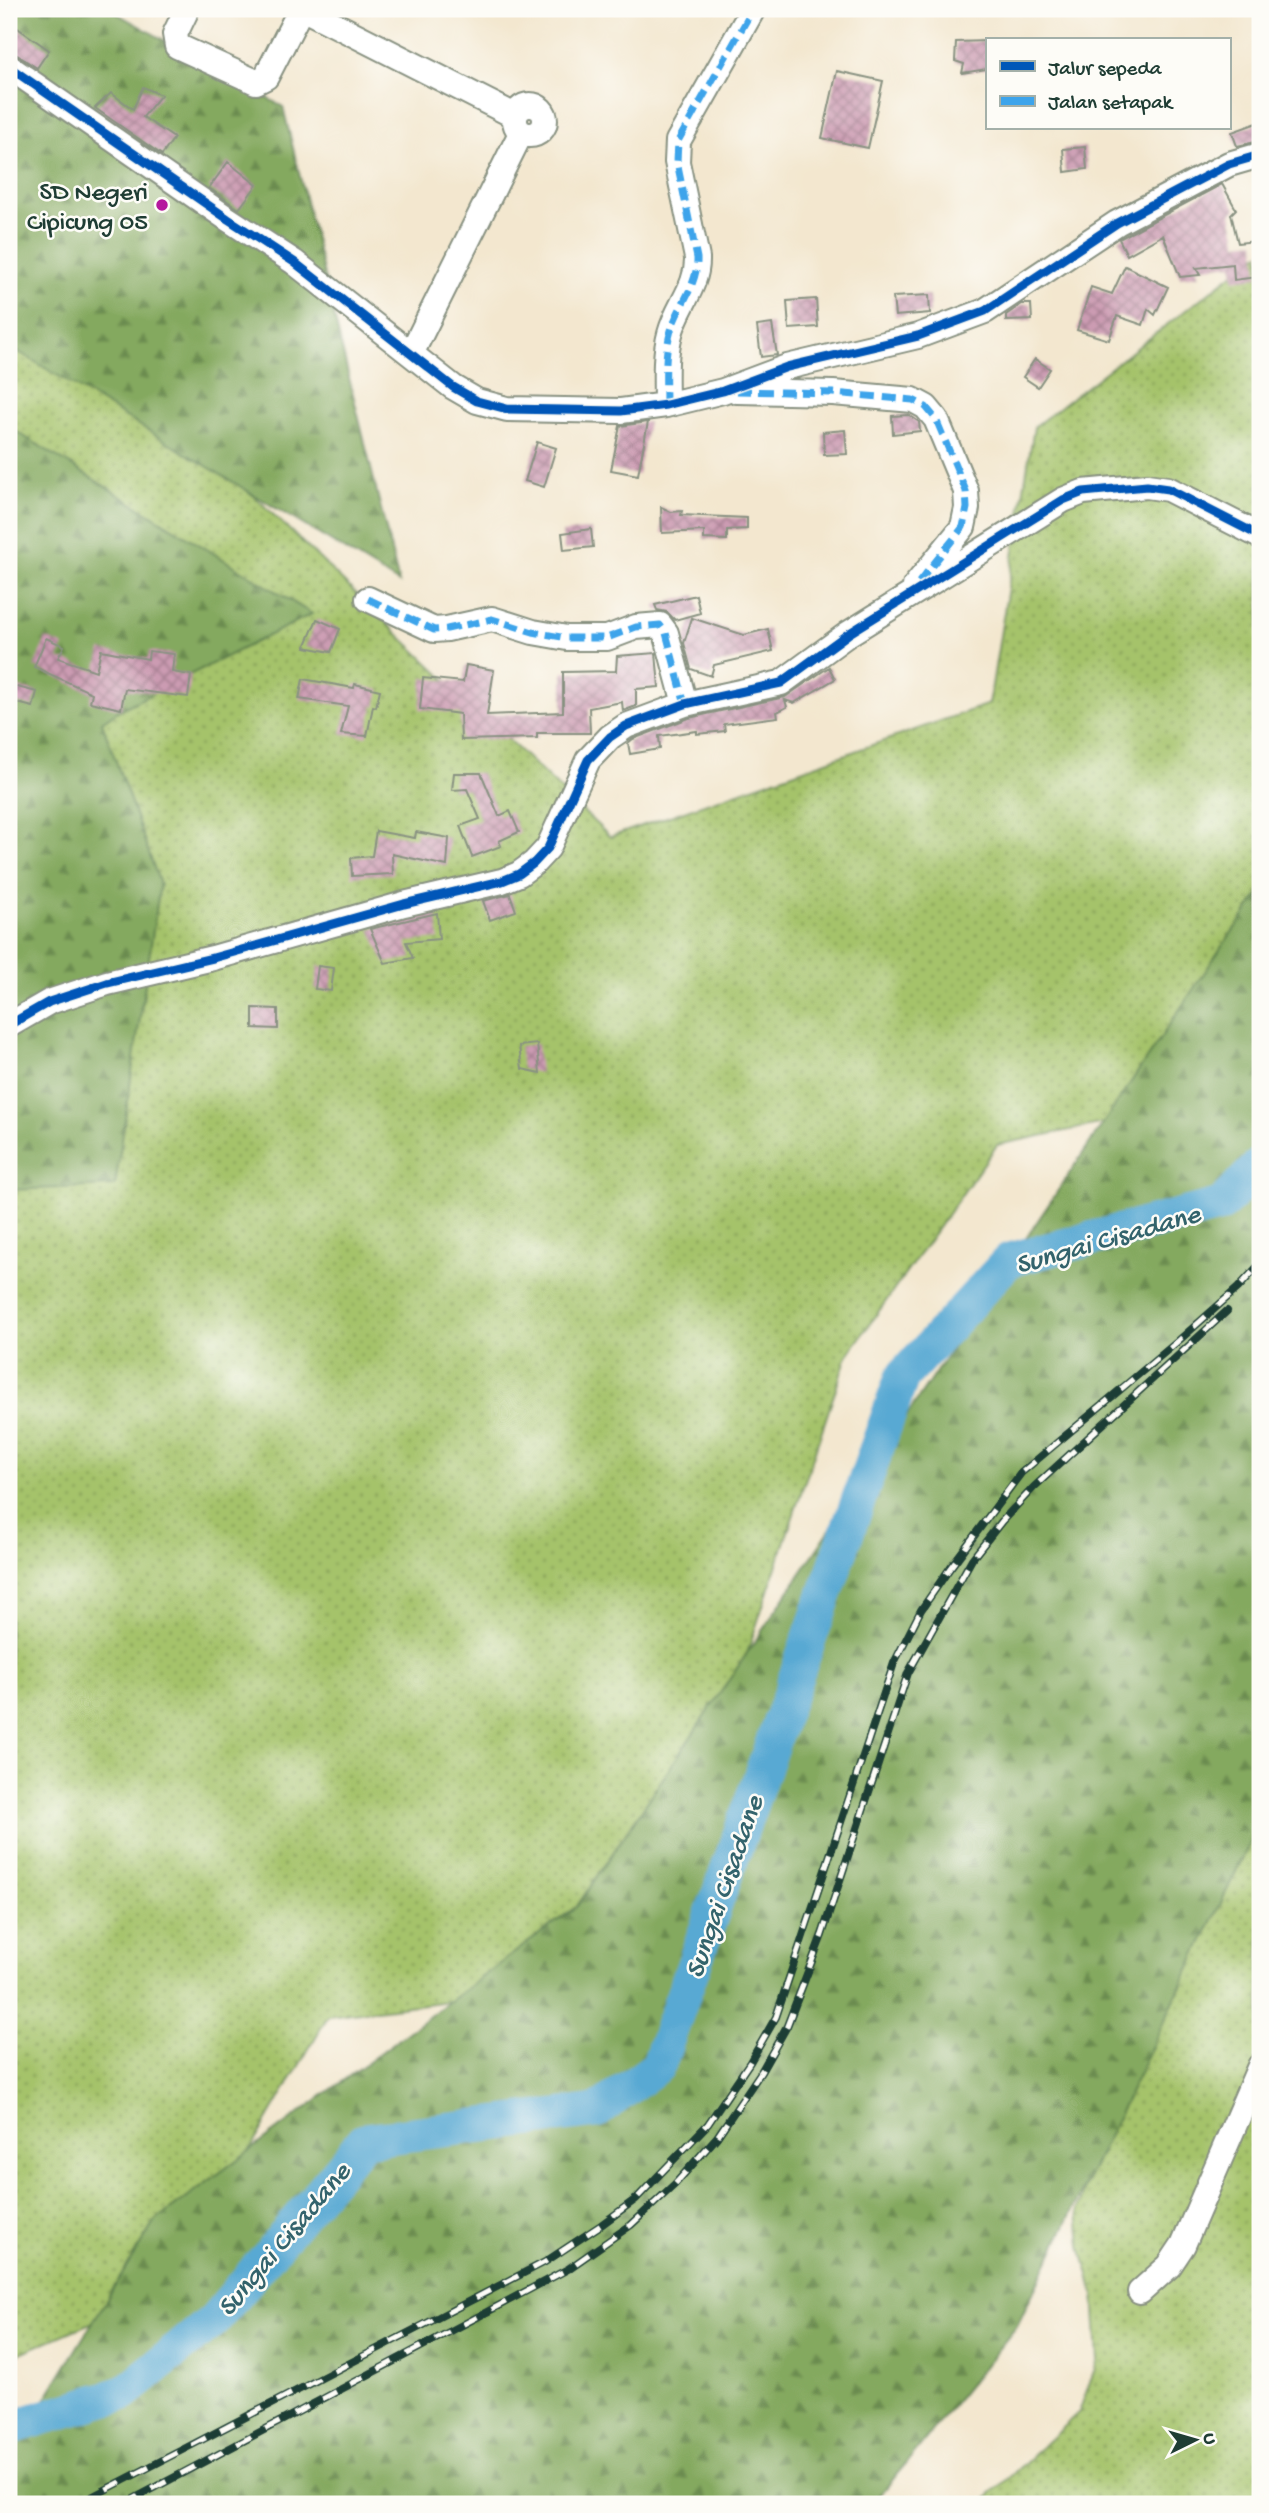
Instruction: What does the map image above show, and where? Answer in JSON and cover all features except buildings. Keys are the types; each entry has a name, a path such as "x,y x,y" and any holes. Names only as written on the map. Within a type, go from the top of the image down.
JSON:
{"street":[{"path":"187,9 175,34 177,46 256,82 266,77 302,9 518,124 411,354"},
{"path":"666,405 667,348 670,332 698,272 698,258 677,162 678,141 753,9"},
{"path":"9,67 294,262 453,387 477,401 507,409 621,411 666,405 723,391 787,368 918,337 985,311 1117,223 1229,164 1260,155"},
{"path":"723,391 833,393 914,400 926,407 936,419 966,491 967,508 963,527 908,597"},
{"path":"9,1025 49,1003 107,983 213,958 404,904 502,881 519,874 548,848 588,760 626,726 685,704 781,682 848,634 1063,500 1083,492 1147,486 1168,489 1260,536"},
{"path":"368,599 433,629 447,629 492,619 533,632 567,638 607,638 649,624 660,625 666,633 685,704"},
{"path":"1140,2292 1169,2266 1183,2245 1260,2066"}],"green space":[{"path":"9,9 109,9 283,107 399,583 9,346"},
{"path":"1260,253 1260,931 1211,1101 997,1145 847,1356 699,1796 545,1989 328,2016 168,2290 9,2358 9,313 254,496 610,837 989,704 1034,427"},
{"path":"9,427 312,614 121,709 102,722 160,884 115,1186 9,1190"},
{"path":"1260,893 1260,1822 1017,2326 873,2504 9,2504 9,2458 155,2221 577,1906"},
{"path":"1260,1807 1260,2504 981,2504 1079,2412 1098,2360 1094,2294 1081,2246 1078,2209 1168,1945"}],"waterway":[{"name":"Sungai Cisadane","path":"9,2428 124,2393 214,2320 364,2140 597,2111 658,2066 902,1377 1009,1260 1221,1205 1260,1165"}],"railway":[{"path":"78,2504 545,2262 636,2199 708,2124 750,2062 776,2017 894,1663 921,1610 1021,1473 1177,1342 1238,1288 1260,1264"},
{"path":"124,2504 568,2269 631,2225 675,2184 717,2137 761,2072 787,2026 822,1935 908,1673 972,1559 1034,1487 1227,1311"}],"marked path":[{"path":"666,405 668,342 673,324 691,287 697,258 677,162 678,141 753,9"},
{"path":"737,391 833,393 913,400 926,407 936,419 966,491 967,508 963,527 915,587"},
{"path":"368,599 434,630 492,619 533,632 567,638 607,638 636,627 660,625 666,633 685,704"}],"cycle path":[{"path":"9,67 294,262 453,387 477,401 507,409 621,411 666,405 723,391 787,367 918,336 985,311 1117,223 1229,164 1260,155"},
{"path":"9,1025 49,1002 107,983 213,958 404,904 502,881 519,874 548,848 588,760 610,737 626,726 685,704 781,683 848,634 1063,500 1083,492 1147,486 1168,489 1260,536"}],"place":[{"name":"SD Negeri Cipicung 05","path":"162,205"}]}
